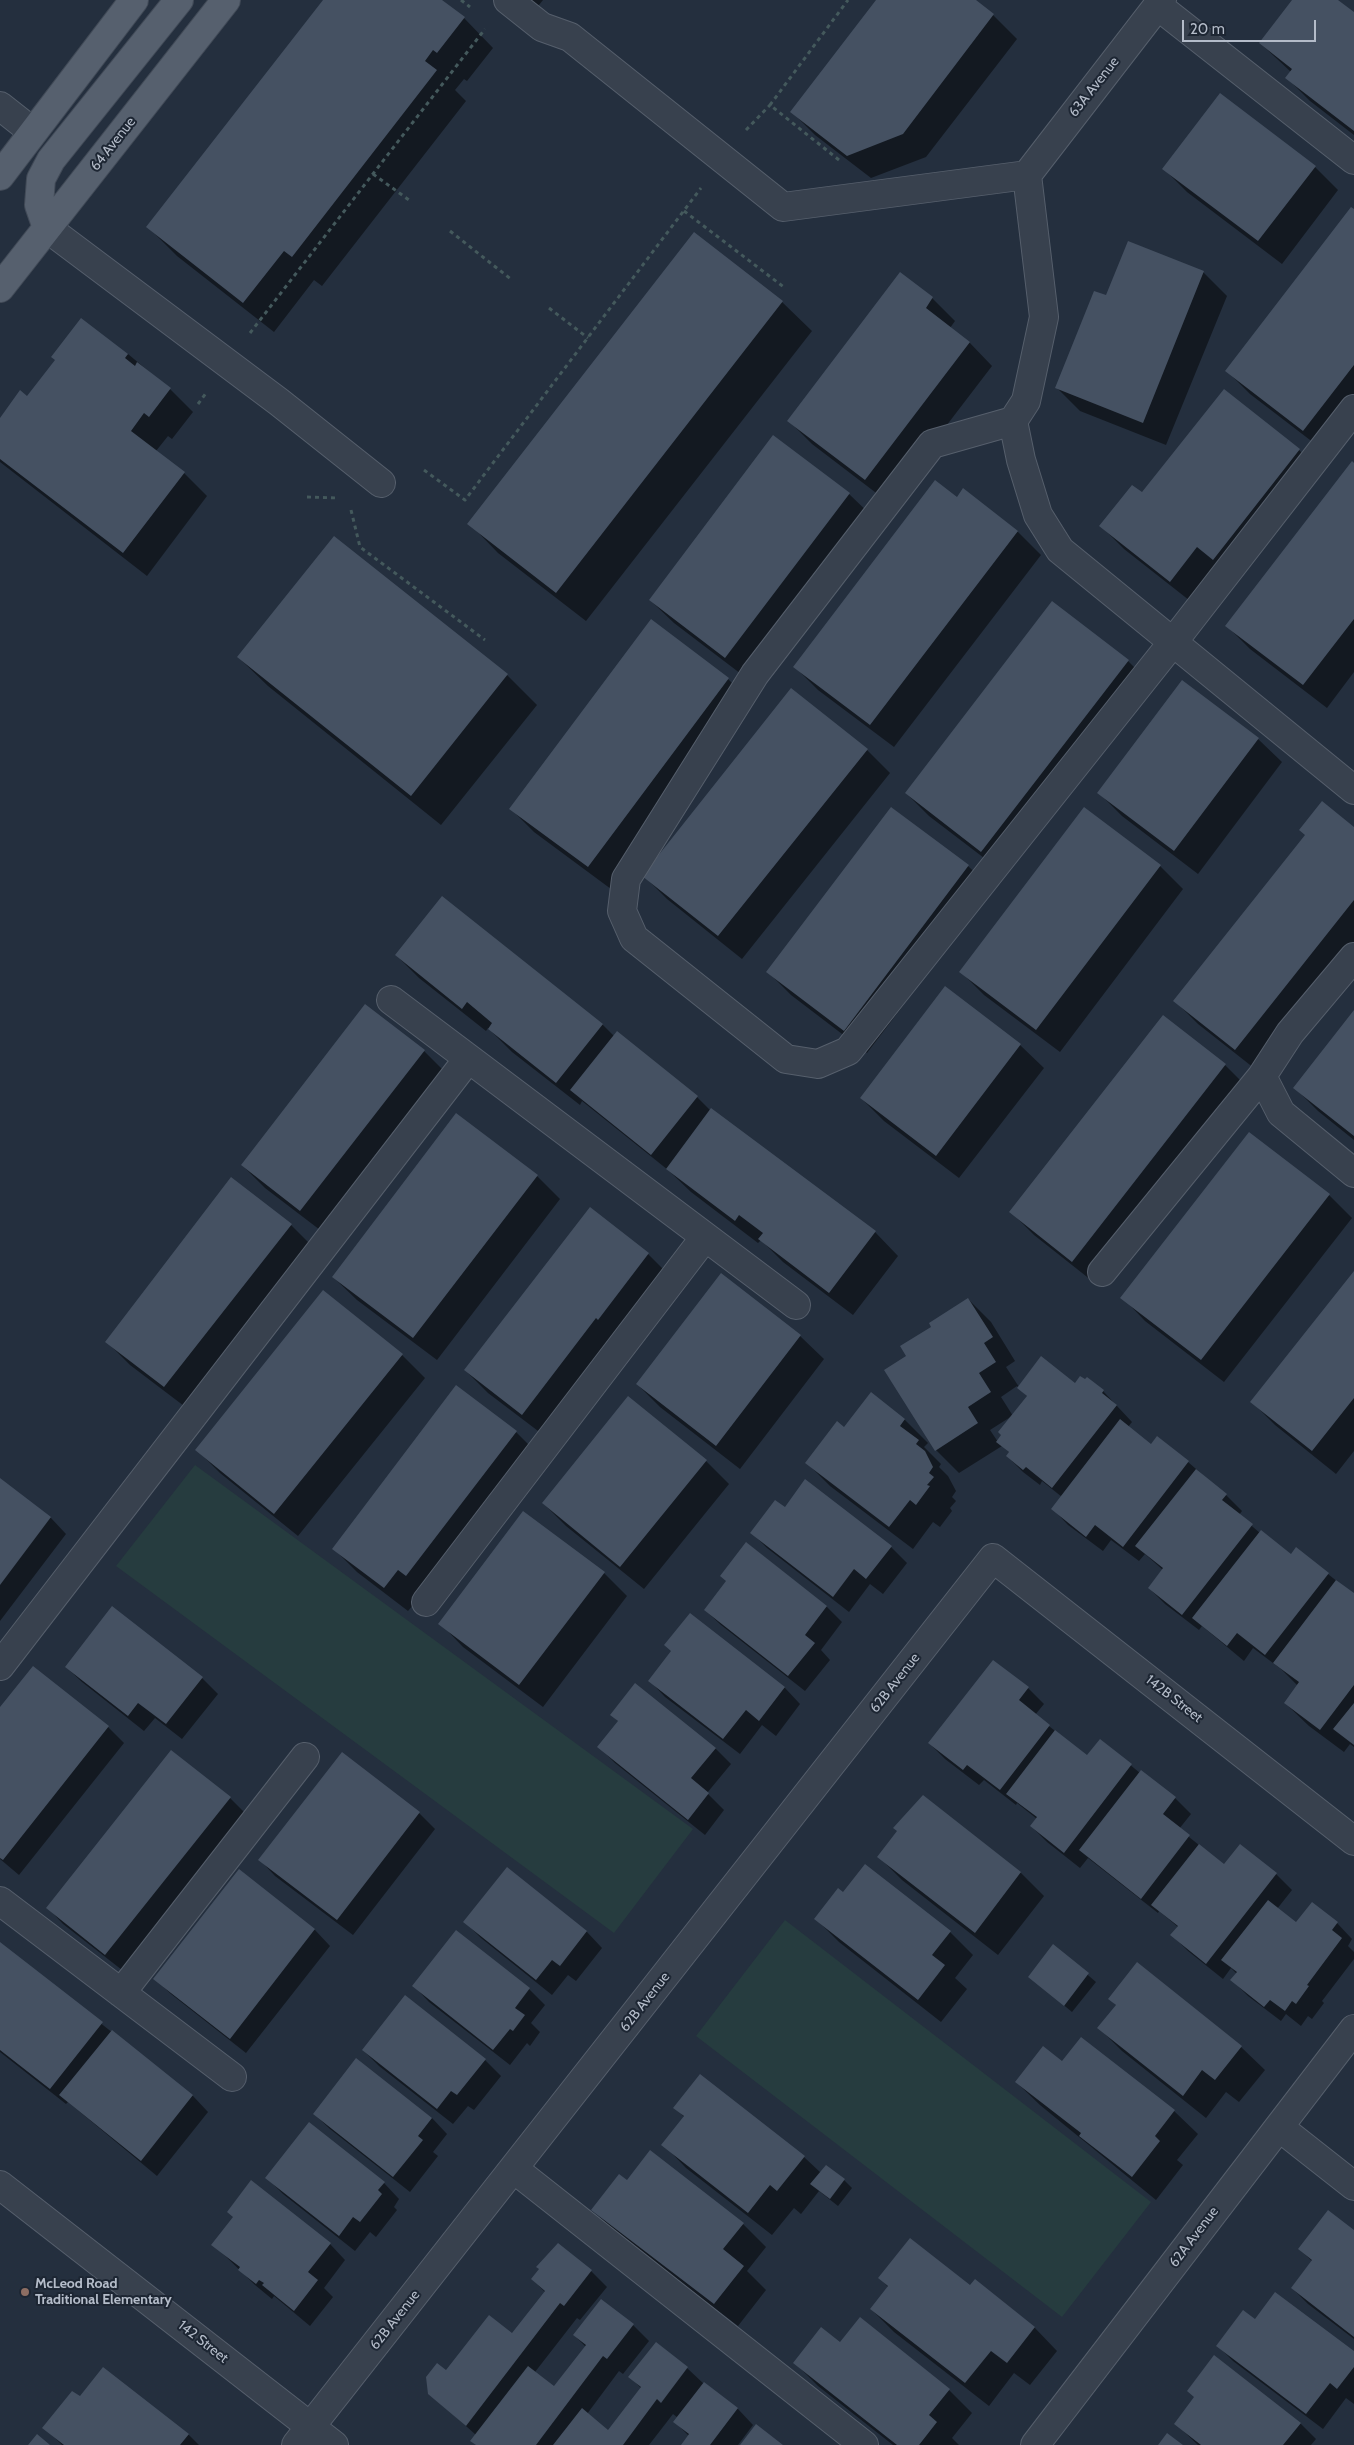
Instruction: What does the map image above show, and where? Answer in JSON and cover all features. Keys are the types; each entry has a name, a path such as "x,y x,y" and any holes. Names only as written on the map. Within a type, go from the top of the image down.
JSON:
{"main road":[{"path":"0,176 134,0"},
{"path":"47,228 39,204 41,179 52,160 179,0"},
{"name":"64 Avenue","path":"0,288 226,0"}],"street":[{"path":"508,0 542,27 570,37 783,207 1027,175 1044,317 1026,401 1013,421 932,444 755,674 626,879 622,911 634,938 786,1059 818,1064 848,1051 1173,642 1354,409"},
{"path":"1160,3 1354,160"},
{"name":"63A Avenue","path":"1027,175 1160,3"},
{"path":"0,106 34,132"},
{"path":"47,228 279,402 381,483"},
{"path":"1013,421 1021,460 1038,515 1060,550 1354,790"},
{"path":"1102,1272 1262,1076 1290,1033 1354,957"},
{"path":"391,1000 796,1305"},
{"path":"0,1666 468,1059"},
{"path":"1262,1076 1281,1114 1354,1173"},
{"path":"426,1602 705,1237"},
{"name":"142B Street","path":"993,1558 1354,1841"},
{"name":"62B Avenue","path":"303,2436 993,1558"},
{"path":"121,1993 305,1758"},
{"path":"0,1901 232,2077"},
{"name":"62A Avenue","path":"1035,2445 1354,2029"},
{"path":"1278,2127 1354,2186"},
{"path":"514,2169 864,2445"},
{"name":"142 Street","path":"0,2184 303,2436 334,2445"}],"path":[{"path":"743,135 770,105 848,0"},
{"path":"248,337 490,22"},
{"path":"770,105 847,166"},
{"path":"373,174 408,200"},
{"path":"424,470 465,500 705,183"},
{"path":"684,211 785,288"},
{"path":"450,231 512,280"},
{"path":"549,308 588,338"},
{"path":"307,497 341,498"},
{"path":"351,507 360,548 485,640"}],"green space":[{"path":"195,1465 693,1829 614,1933 116,1566"},
{"path":"785,1920 1151,2202 1062,2317 696,2036"}],"building":[{"path":"323,0 442,0 465,17 437,53 433,50 425,61 437,70 292,257 284,251 243,303 146,227"},
{"path":"876,0 976,0 994,14 903,134 847,156 790,112"},
{"path":"1292,0 1338,0 1354,12 1354,131 1285,78 1292,69 1259,43"},
{"path":"1220,93 1316,166 1258,241 1162,169"},
{"path":"1351,207 1354,209 1354,365 1303,431 1225,371"},
{"path":"694,232 783,301 556,593 467,524"},
{"path":"1128,241 1204,271 1143,423 1055,388 1094,291 1106,295"},
{"path":"900,272 933,297 926,308 970,342 865,480 787,421"},
{"path":"81,318 128,354 125,358 135,366 137,362 171,388 149,417 144,413 131,431 185,472 123,553 0,459 0,418 20,390 27,396 55,360 51,357"},
{"path":"1224,389 1300,449 1213,560 1197,547 1170,582 1099,526 1132,485 1142,492"},
{"path":"773,435 850,493 725,658 649,600"},
{"path":"1352,461 1354,463 1354,619 1303,685 1225,626"},
{"path":"935,480 957,497 963,488 1018,531 870,725 793,667"},
{"path":"334,536 508,674 411,796 237,657"},
{"path":"1052,601 1129,660 981,852 905,793"},
{"path":"651,619 729,678 588,867 509,809"},
{"path":"1182,680 1259,738 1174,851 1097,793"},
{"path":"791,688 868,749 718,936 642,876"},
{"path":"1322,801 1354,827 1354,900 1235,1050 1173,1001 1305,835 1299,830"},
{"path":"891,807 969,865 844,1031 766,972"},
{"path":"1084,807 1161,865 1036,1030 959,972"},
{"path":"442,896 603,1024 556,1083 488,1029 492,1023 467,1002 462,1009 395,955"},
{"path":"945,986 1021,1044 936,1156 860,1098"},
{"path":"365,1004 425,1050 300,1211 241,1165"},
{"path":"1354,1010 1354,1136 1293,1088"},
{"path":"1163,1015 1226,1064 1072,1262 1009,1212"},
{"path":"617,1031 698,1096 651,1155 570,1090"},
{"path":"711,1108 876,1231 829,1293 758,1239 763,1233 739,1215 735,1221 666,1169"},
{"path":"456,1113 538,1175 413,1338 332,1277"},
{"path":"1249,1132 1330,1194 1201,1360 1120,1298"},
{"path":"231,1177 292,1224 164,1387 105,1342"},
{"path":"590,1207 649,1253 598,1320 596,1318 522,1415 464,1370"},
{"path":"1354,1271 1354,1398 1312,1451 1250,1402"},
{"path":"721,1273 801,1335 716,1446 636,1384"},
{"path":"323,1290 403,1354 274,1514 195,1450"},
{"path":"968,1298 993,1337 984,1343 996,1362 979,1373 991,1392 968,1407 978,1423 935,1451 884,1370 906,1356 900,1346 931,1327 929,1323"},
{"path":"1041,1356 1075,1383 1080,1376 1085,1379 1087,1377 1104,1390 1102,1393 1117,1405 1052,1488 1026,1467 1023,1470 1006,1456 1009,1452 996,1442 1001,1435 998,1432 1027,1396 1017,1388"},
{"path":"456,1385 517,1431 406,1576 398,1570 384,1588 332,1549"},
{"path":"871,1392 905,1419 900,1426 919,1440 916,1444 925,1451 933,1467 929,1473 934,1477 927,1485 930,1486 916,1505 910,1500 889,1527 805,1463 837,1421 844,1427"},
{"path":"628,1396 707,1460 620,1567 542,1503"},
{"path":"1120,1419 1151,1444 1157,1436 1189,1461 1123,1547 1095,1525 1086,1537 1051,1509"},
{"path":"1196,1469 1227,1494 1222,1500 1253,1524 1182,1615 1148,1588 1163,1568 1135,1546"},
{"path":"0,1478 51,1517 0,1585"},
{"path":"805,1479 892,1546 866,1579 854,1569 833,1597 750,1533 775,1500 785,1507"},
{"path":"523,1511 605,1572 519,1685 438,1624"},
{"path":"1261,1530 1291,1554 1296,1547 1329,1573 1265,1655 1237,1633 1227,1646 1192,1618"},
{"path":"746,1542 827,1606 805,1635 815,1643 788,1676 704,1610 726,1581 720,1576"},
{"path":"1336,1580 1354,1593 1354,1685 1320,1730 1284,1703 1299,1682 1273,1663"},
{"path":"112,1606 203,1677 166,1724 138,1703 128,1716 65,1667"},
{"path":"690,1613 785,1687 759,1721 746,1710 723,1739 648,1681 671,1651 664,1645"},
{"path":"993,1660 1029,1687 1019,1700 1050,1725 1000,1790 967,1765 963,1770 928,1743"},
{"path":"33,1666 109,1726 3,1860 0,1858 0,1707"},
{"path":"635,1683 716,1748 691,1778 709,1793 688,1820 597,1747 618,1721 610,1715"},
{"path":"1354,1703 1354,1745 1333,1729"},
{"path":"1055,1730 1087,1755 1100,1739 1132,1764 1064,1853 1030,1826 1037,1817 1006,1794"},
{"path":"171,1750 231,1797 105,1955 46,1908"},
{"path":"342,1752 420,1812 337,1920 258,1860"},
{"path":"1141,1770 1176,1797 1163,1814 1190,1835 1141,1899 1079,1850"},
{"path":"923,1795 1021,1872 975,1933 877,1857 897,1831 893,1828"},
{"path":"1199,1844 1224,1864 1240,1844 1277,1873 1206,1964 1170,1935 1178,1926 1151,1905"},
{"path":"865,1864 951,1931 932,1955 945,1965 918,2000 814,1919 838,1888 843,1892"},
{"path":"507,1867 587,1931 560,1966 552,1960 536,1980 463,1922"},
{"path":"239,1869 315,1929 230,2039 153,1979"},
{"path":"1268,1900 1296,1922 1312,1902 1338,1922 1332,1930 1342,1938 1307,1985 1309,1986 1296,2004 1292,2001 1285,2011 1270,2000 1264,2007 1230,1980 1237,1972 1221,1960"},
{"path":"456,1930 530,1988 515,2008 525,2015 513,2031 510,2029 493,2050 412,1986"},
{"path":"0,1942 103,2022 50,2089 0,2050"},
{"path":"1053,1944 1089,1973 1064,2006 1028,1977"},
{"path":"1137,1962 1242,2046 1215,2080 1202,2070 1183,2096 1097,2028 1116,2005 1108,1999"},
{"path":"405,1995 486,2059 457,2095 451,2091 437,2109 362,2050"},
{"path":"112,2030 193,2095 141,2161 59,2095"},
{"path":"1081,2037 1175,2110 1155,2136 1160,2141 1132,2177 1079,2136 1081,2133 1015,2082 1043,2046 1062,2061"},
{"path":"356,2058 432,2118 418,2136 423,2140 393,2177 313,2114"},
{"path":"700,2074 805,2156 777,2191 770,2185 748,2213 661,2145 684,2116 673,2108"},
{"path":"309,2122 385,2182 378,2190 382,2194 360,2222 353,2217 339,2236 265,2178"},
{"path":"650,2150 744,2223 723,2249 744,2266 714,2304 591,2210 619,2174 627,2180"},
{"path":"826,2165 845,2179 830,2199 810,2184"},
{"path":"251,2180 331,2243 308,2272 318,2280 294,2311 262,2285 264,2283 259,2280 256,2284 238,2270 240,2267 211,2245 233,2217 227,2212"},
{"path":"1328,2210 1354,2230 1354,2337 1291,2288 1312,2260 1298,2249"},
{"path":"910,2238 970,2285 975,2279 1035,2327 1007,2363 991,2351 965,2383 870,2309 888,2286 878,2278"},
{"path":"558,2243 592,2270 564,2306 560,2303 466,2426 428,2394 426,2377 437,2363 446,2370 489,2315 512,2333 545,2291 531,2279 539,2269 536,2267"},
{"path":"1275,2292 1354,2351 1354,2367 1337,2389 1330,2383 1306,2414 1216,2346 1243,2310 1255,2319"},
{"path":"601,2299 634,2324 607,2359 603,2356 536,2445 476,2445 470,2441 528,2366 554,2386 586,2345 573,2335"},
{"path":"860,2317 950,2389 929,2415 937,2422 919,2445 897,2445 793,2363 821,2327 840,2342"},
{"path":"656,2342 688,2367 661,2403 657,2399 623,2445 553,2445 582,2408 608,2430 641,2387 628,2377"},
{"path":"1214,2355 1301,2423 1283,2445 1201,2445 1174,2424 1194,2397 1187,2391"},
{"path":"103,2367 189,2434 180,2445 64,2445 42,2428 72,2391 80,2396"},
{"path":"704,2382 738,2408 710,2445 681,2445 689,2434 673,2422"},
{"path":"756,2424 783,2445 740,2445"},
{"path":"1167,2433 1183,2445 1158,2445"},
{"path":"37,2434 50,2445 28,2445"}],"place":[{"name":"McLeod Road Traditional Elementary","path":"25,2292"}]}
